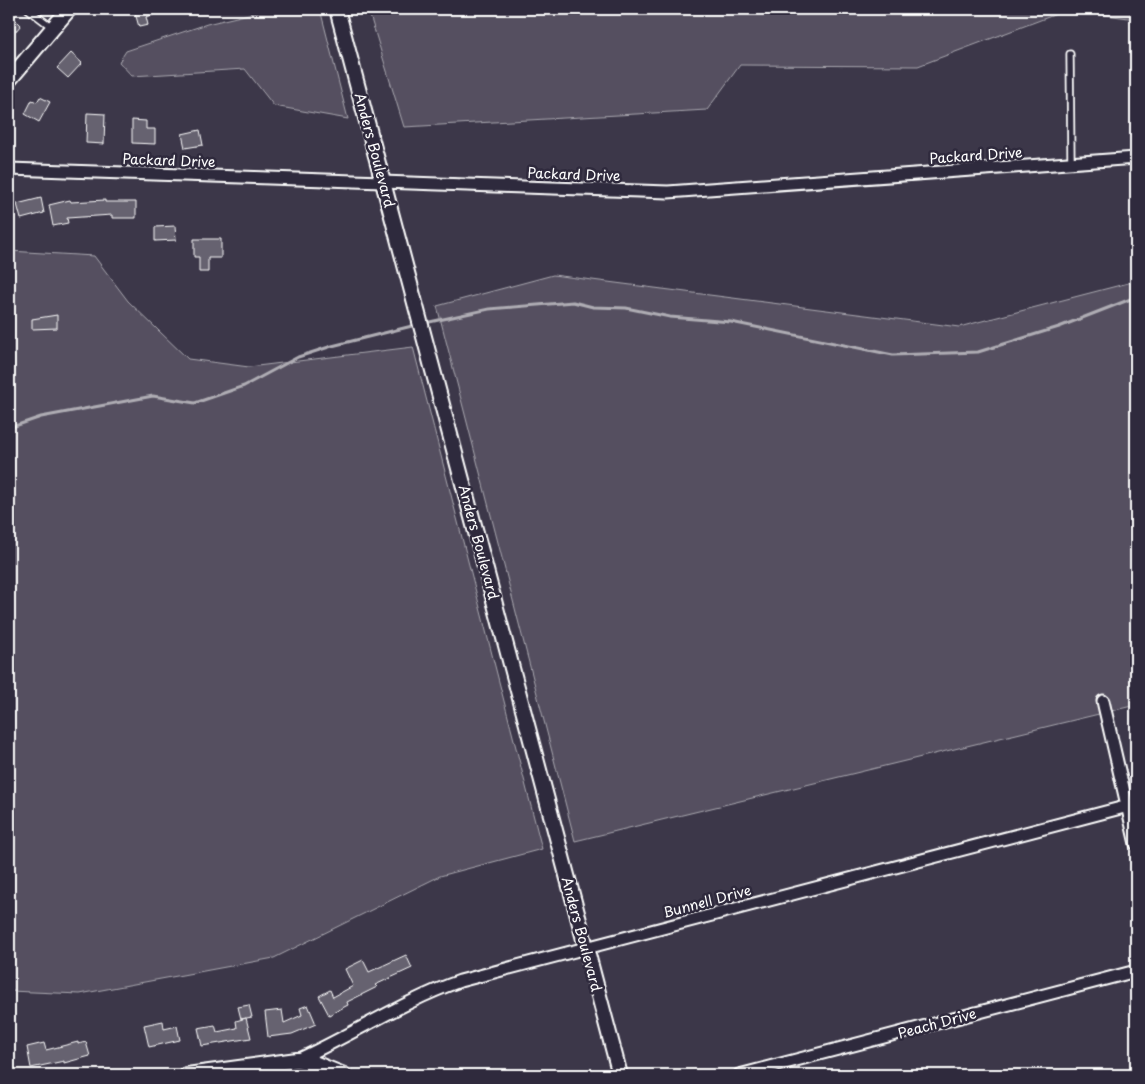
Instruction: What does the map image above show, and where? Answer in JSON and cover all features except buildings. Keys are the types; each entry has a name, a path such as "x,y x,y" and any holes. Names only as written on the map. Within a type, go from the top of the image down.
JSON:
{"street":[{"path":"9,80 69,9"},
{"name":"Anders Boulevard","path":"337,9 620,1075"},
{"name":"Packard Drive","path":"9,169 668,192 1136,158"},
{"path":"1103,701 1131,806 1136,844"},
{"name":"Bunnell Drive","path":"297,1060 336,1043 436,990 460,981 1131,806"},
{"name":"Peach Drive","path":"738,1075 1136,971"},
{"path":"187,1075 297,1060 314,1063 344,1075"}],"lane":[{"path":"28,9 53,28"},
{"path":"1070,54 1071,163"}],"shaded area":[{"path":"270,9 320,9 348,119 274,106 245,69 132,76 119,62 126,51 207,24"},
{"path":"368,9 1136,9 1136,19 1067,10 918,66 740,65 707,110 404,127"},
{"path":"9,251 94,256 128,301 188,359 249,367 413,347 542,849 440,876 274,958 80,994 9,991"},
{"path":"553,275 959,327 1136,281 1136,705 575,841 437,306"}],"waterway":[{"path":"425,323 489,309 573,302 593,307 626,308 670,317 731,322 893,355 978,352 1059,327 1136,297"},
{"path":"9,428 41,417 153,396 195,403 244,386 298,357 332,346 416,325"}]}
